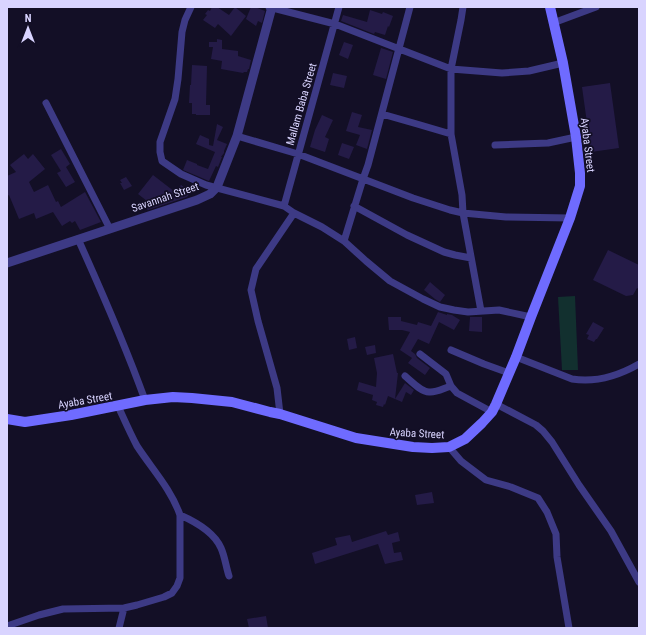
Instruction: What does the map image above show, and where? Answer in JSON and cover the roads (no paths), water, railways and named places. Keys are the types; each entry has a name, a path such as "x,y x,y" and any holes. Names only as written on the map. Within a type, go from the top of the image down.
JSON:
{"main road":[{"name":"Ayaba Street","path":"7,419 25,422 71,415 145,400 173,397 232,402 280,414 356,438 413,447 449,447 465,439 482,423 494,408 516,357 530,317 570,218 580,186 576,137 563,63 550,7"}],"street":[{"path":"191,7 185,20 182,32 175,99 160,142 162,161 181,174 206,185 284,206 344,241 390,281 422,299 454,310 468,312 499,310 530,317"},
{"name":"Mallam Baba Street","path":"284,206 339,7"},
{"path":"344,241 368,165 410,7"},
{"path":"463,7 452,69 451,134 462,195 463,213 481,311"},
{"path":"553,23 596,7"},
{"path":"217,187 237,136 271,8 335,24 452,69 502,73 529,71 563,63"},
{"path":"46,103 110,229"},
{"path":"382,114 451,134"},
{"path":"237,136 298,154 435,206 463,213 506,217 570,218"},
{"path":"495,145 548,143 576,137"},
{"name":"Savannah Street","path":"7,263 197,200 210,194 217,187"},
{"path":"354,206 407,235 444,252 471,258"},
{"path":"280,414 276,383 258,321 251,290 256,269 294,213"},
{"path":"78,239 115,322 145,400"},
{"path":"451,350 509,373"},
{"path":"420,354 446,374 451,386 457,393 536,425 544,431 611,531 639,582"},
{"path":"516,357 572,379 591,381 608,378 639,364"},
{"path":"405,376 423,391 435,392 451,386"},
{"path":"7,626 39,615 63,609 124,608 137,605 164,597 172,593 177,586 180,578 180,515 178,507 159,476 137,445 118,406"},
{"path":"449,447 461,461 486,480 511,487 538,498 547,512 556,534 557,557 569,628"},
{"path":"180,515 195,521 214,537 221,548 229,576"},
{"path":"119,628 124,608"}]}
